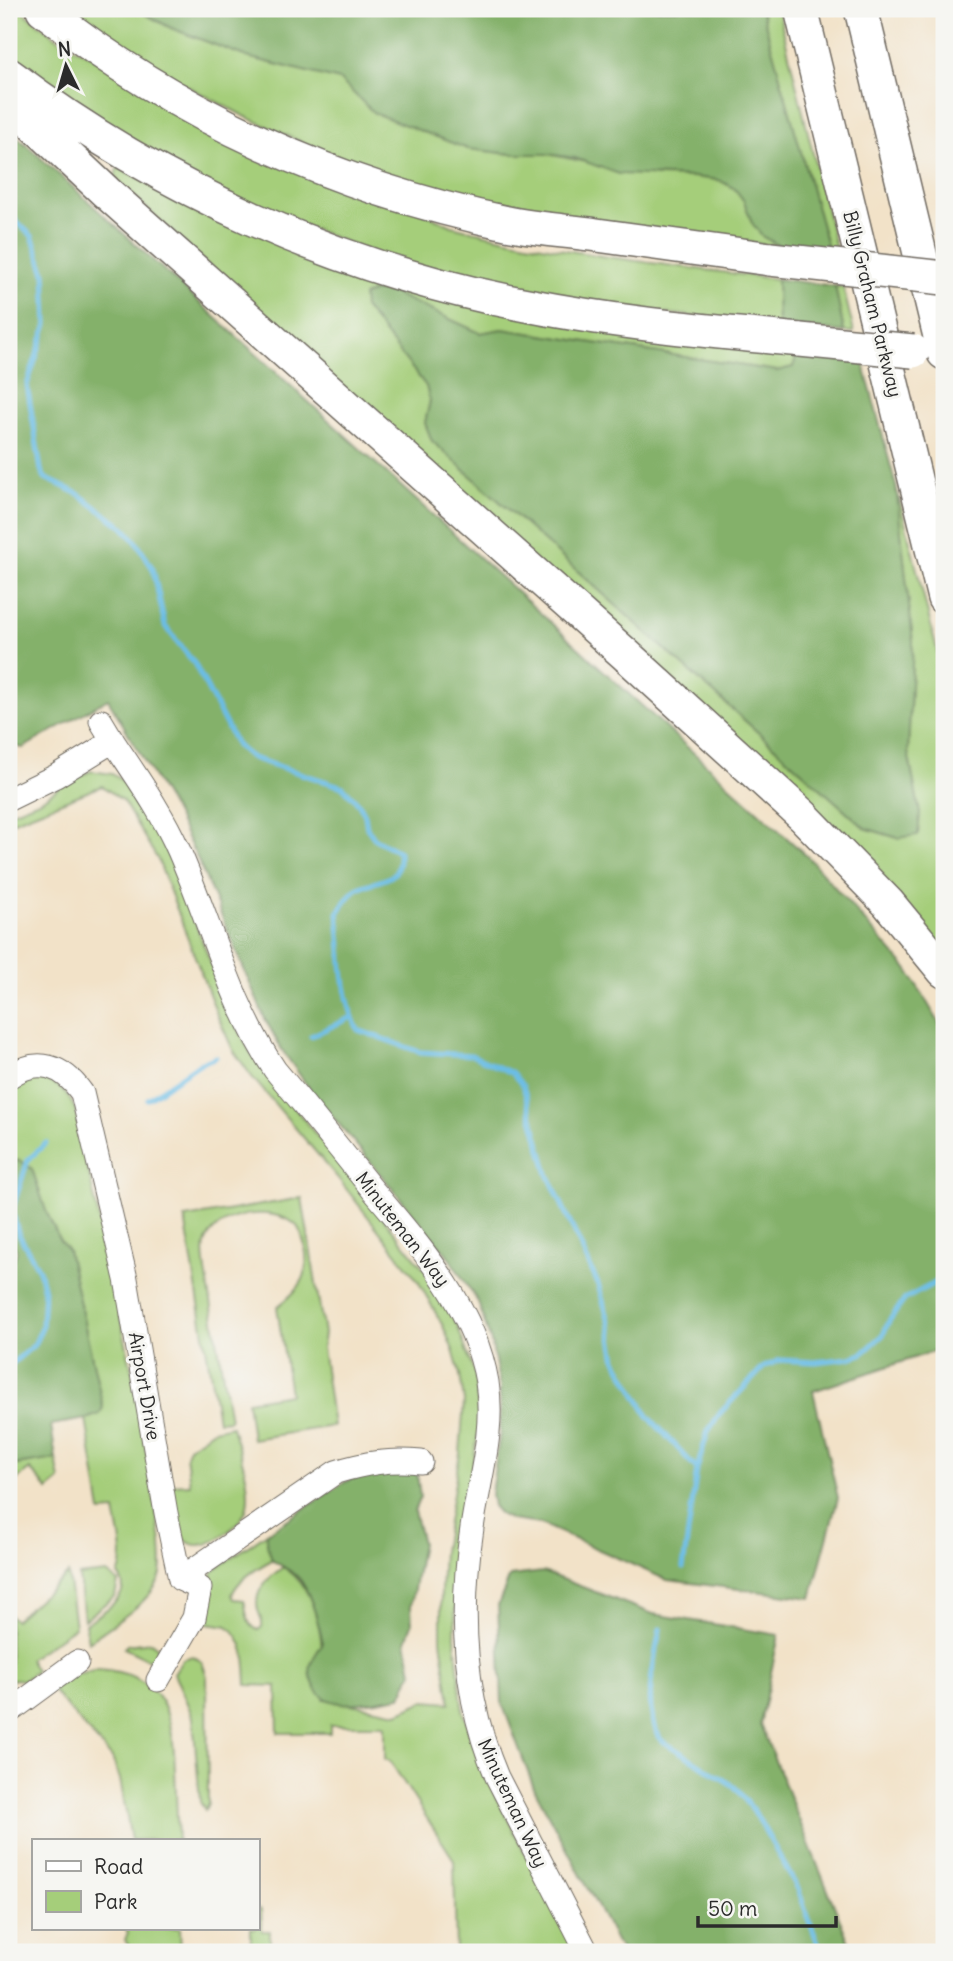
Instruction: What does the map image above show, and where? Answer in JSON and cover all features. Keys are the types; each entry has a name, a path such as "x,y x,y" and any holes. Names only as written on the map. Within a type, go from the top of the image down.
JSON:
{"highway":[{"path":"43,9 137,76 206,116 313,166 396,196 508,223 770,259 944,278"},
{"name":"Billy Graham Parkway","path":"802,9 944,598"},
{"path":"9,75 125,155 229,209 337,254 396,273 527,306 617,320 944,353 861,9"},
{"path":"9,101 106,192 625,653 803,816 888,903 944,971"}],"street":[{"name":"Minuteman Way","path":"9,799 56,776 107,731 157,808 178,847 256,1042 275,1070 441,1275 456,1299 479,1352 490,1406 489,1434 472,1528 466,1587 465,1629 473,1710 484,1747 497,1777 587,1952"},
{"name":"Airport Drive","path":"9,1077 35,1066 54,1067 70,1077 82,1093 126,1279 180,1579 200,1588 194,1618 158,1680"},
{"path":"180,1579 336,1472 362,1464 394,1459 421,1462"},
{"path":"9,1712 77,1662"}],"green space":[{"path":"9,9 19,9 64,43 452,226 573,251 777,279 778,325 605,307 393,261 212,189 9,63"},
{"path":"66,9 136,9 171,28 247,57 340,80 374,113 468,149 512,154 547,154 655,176 719,180 735,189 744,201 752,223 782,247 476,204 323,152 242,115 175,80 106,38"},
{"path":"136,9 761,9 829,252 782,247 763,237 752,223 744,201 735,189 719,180 619,174 575,158 468,149 374,113 340,80 247,57 171,28"},
{"path":"761,9 778,9 837,253 829,252"},
{"path":"9,129 809,858 908,970 944,1031 944,1348 813,1391 838,1498 811,1598 667,1580 541,1524 511,1520 501,1515 493,1506 491,1494 500,1433 500,1387 492,1345 478,1302 446,1253 309,1088 282,1050 265,1019 198,860 175,813 108,699 23,748 9,745"},
{"path":"118,168 272,239 798,352 793,367 777,371 502,329 480,333 393,293 364,307 426,386 430,401 425,423 432,441 865,828 898,838 920,814 908,752 913,642 896,486 944,678 944,953 122,185 116,177"},
{"path":"777,279 835,286 844,332 778,325"},
{"path":"835,286 843,287 854,332 844,332"},
{"path":"375,291 393,293 480,333 502,329 777,371 793,367 798,352 862,358 896,486 913,642 908,752 920,814 918,835 898,838 865,828 432,441 425,423 430,401 426,386 364,307 363,296"},
{"path":"91,771 112,774 136,795 169,856 228,1007 251,1054 426,1271 457,1325 475,1375 479,1428 458,1548 456,1577 455,1637 462,1705 471,1740 488,1781 576,1952 456,1952 454,1860 390,1761 385,1759 385,1725 330,1725 330,1733 278,1733 277,1686 247,1685 244,1653 239,1638 228,1626 208,1623 206,1616 214,1570 267,1533 272,1560 243,1580 232,1595 234,1599 244,1600 249,1621 258,1630 262,1627 262,1620 257,1603 263,1586 283,1567 297,1578 307,1592 319,1626 324,1699 398,1713 424,1701 450,1703 441,1640 441,1591 443,1551 460,1453 464,1401 453,1350 418,1281 233,1050 158,860 123,801 102,786 9,823 9,813 41,800 70,780"},
{"path":"31,1079 58,1086 75,1109 135,1385 161,1542 161,1571 153,1589 127,1614 88,1642 85,1624 113,1604 122,1590 118,1575 122,1560 121,1543 115,1511 101,1512 86,1419 99,1414 103,1407 68,1251 59,1239 46,1211 32,1169 19,1160 9,1165 9,1087"},
{"path":"19,1160 32,1169 46,1211 59,1239 68,1251 103,1407 100,1414 86,1419 51,1425 56,1459 9,1466 9,1267 17,1251 9,1236 9,1165"},
{"path":"302,1198 324,1333 322,1348 333,1426 252,1439 247,1401 290,1394 277,1307 298,1287 305,1273 307,1264 304,1243 295,1224 285,1218 261,1214 235,1218 224,1223 214,1230 205,1243 206,1271 230,1420 218,1421 185,1218"},
{"path":"232,1426 248,1487 247,1507 238,1523 220,1538 210,1543 191,1544 179,1528 170,1485 190,1484 186,1455 189,1447 213,1430"},
{"path":"56,1459 60,1480 48,1490 30,1469 9,1486 9,1466"},
{"path":"407,1470 417,1473 420,1497 414,1511 422,1543 411,1606 412,1624 406,1641 412,1672 401,1697 354,1704 331,1701 322,1696 315,1687 310,1674 313,1659 323,1643 310,1598 297,1577 272,1560 267,1545 267,1533 345,1482 364,1475"},
{"path":"543,1572 653,1614 779,1635 760,1724 853,1952 622,1952 534,1788 502,1703 498,1605 510,1576"},
{"path":"107,1573 118,1582 115,1596 84,1620 79,1576"},
{"path":"68,1574 75,1627 29,1659 36,1671 24,1680 13,1679 10,1683 9,1615 15,1620"},
{"path":"151,1642 160,1649 153,1662 124,1648 127,1645"},
{"path":"193,1656 202,1662 207,1677 208,1803 205,1810 200,1802 193,1717 174,1673 183,1659"},
{"path":"97,1669 120,1672 137,1678 151,1688 160,1700 167,1714 174,1749 178,1839 131,1839 120,1779 112,1758 52,1690 71,1676"},
{"path":"261,1910 262,1931 270,1931 270,1945 254,1945 251,1942 251,1930 259,1930"},
{"path":"126,1930 180,1930 181,1952 132,1952 125,1940"}],"waterway":[{"path":"9,214 32,236 45,273 47,324 27,385 41,470 45,478 77,493 123,527 135,540 153,569 165,626 194,663 237,746 252,758 343,787 359,804 365,815 367,828 375,839 399,852 399,863 392,876 355,890 338,913 345,988 358,1030 420,1052 471,1055 512,1073 523,1086 548,1174 598,1284 609,1321 616,1360 648,1416 697,1469"},
{"path":"311,1036 352,1017"},
{"path":"148,1099 199,1064 216,1057"},
{"path":"9,1366 34,1345 42,1327 44,1291 39,1270 18,1233 12,1210 28,1160 46,1143"},
{"path":"683,1568 697,1469 708,1431 721,1412 764,1367 780,1360 815,1362 862,1354 883,1335 889,1321 905,1299 944,1278"},
{"path":"660,1629 650,1700 655,1727 661,1740 734,1786 754,1811 798,1889 821,1952"}]}
